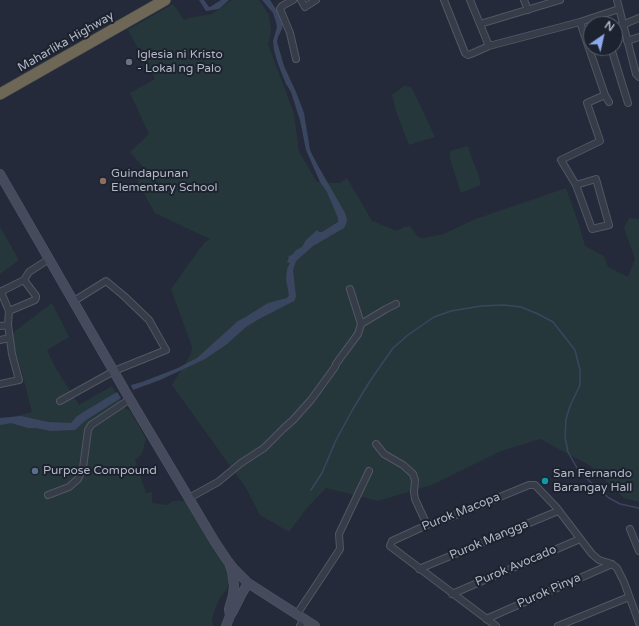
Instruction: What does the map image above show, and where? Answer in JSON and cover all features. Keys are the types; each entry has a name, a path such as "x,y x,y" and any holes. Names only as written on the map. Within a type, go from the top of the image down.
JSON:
{"highway":[{"name":"Maharlika Highway","path":"0,94 165,0"}],"main road":[{"path":"0,174 129,397 227,560 232,571 234,585"},
{"path":"227,560 248,583 300,620 315,626"},
{"path":"230,616 229,610 236,576 241,576"},
{"path":"226,626 248,583"}],"street":[{"path":"293,0 282,6 280,9 290,33 296,59"},
{"path":"301,0 305,7 316,0"},
{"path":"444,0 465,53 468,55 489,46 580,22 619,9"},
{"path":"470,0 489,46"},
{"path":"524,0 528,10"},
{"path":"480,24 560,0"},
{"path":"617,0 636,74 639,77"},
{"path":"624,24 639,18"},
{"path":"580,22 605,95 609,102"},
{"path":"627,41 639,37"},
{"path":"613,56 628,103"},
{"path":"576,185 596,179 609,225 592,229 576,185 561,160 600,141 586,103 605,95"},
{"path":"0,384 19,380 12,354 8,325 9,311 1,292 24,280 29,272 49,258"},
{"path":"9,311 36,298 24,280"},
{"path":"60,401 114,371 166,350 149,320 106,281 74,301"},
{"path":"189,498 218,482 242,462 264,448 311,400 336,367 336,364 358,334 361,324 350,289"},
{"path":"361,324 396,304"},
{"path":"0,326 8,325"},
{"path":"0,340 10,338"},
{"path":"48,495 70,487 78,479 83,468 88,430 91,425 129,397"},
{"path":"376,444 384,454 403,465 413,474 415,480 415,500 427,525"},
{"path":"300,620 319,581 340,549 339,534 369,471"},
{"name":"Purok Macopa","path":"419,569 390,546 392,542 427,525 451,517 529,485 535,485 558,511"},
{"path":"558,511 592,554 599,560 612,564 617,568 624,582 639,623"},
{"name":"Purok Mangga","path":"419,569 558,511"},
{"path":"630,529 639,551"},
{"name":"Purok Avocado","path":"452,594 580,539"},
{"name":"Purok Pinya","path":"486,619 612,564"},
{"path":"419,569 496,626"},
{"path":"558,626 629,597"}],"shaded area":[{"path":"232,0 259,0 269,15 271,31 268,44 294,114 299,152 317,182 340,183 347,178 372,221 397,231 404,227 410,226 418,237 424,238 444,234 473,220 566,188 585,246 604,256 608,267 628,277 635,259 624,228 629,218 639,219 639,502 624,498 589,465 540,439 501,451 434,484 378,501 326,488 307,508 289,532 260,515 246,488 172,385 191,354 192,347 171,289 204,243 210,239 155,213 137,181 145,169 130,152 149,134 130,93 155,79 128,30 173,4 184,20 212,14"},
{"path":"404,86 411,87 435,137 409,145 396,111 392,95"},
{"path":"468,146 481,185 461,193 450,159 450,151"},
{"path":"0,227 19,260 0,274"},
{"path":"52,303 69,337 47,350 55,367 79,405 112,386 124,407 130,411 146,439 142,454 135,460 146,493 152,492 152,503 167,505 173,501 187,501 229,570 230,580 226,590 219,599 214,612 212,620 213,626 0,626 0,420 32,412 21,369 10,335"}],"water":[{"path":"199,0 204,0 210,7 221,0 229,0 219,9 206,11"},
{"path":"262,0 270,0 281,18 283,24 277,42 284,66 304,113 310,150 345,213 347,220 346,224 344,228 313,246 296,261 293,270 296,297 294,301 246,327 227,344 205,359 160,380 133,390 131,385 178,368 197,358 238,321 268,303 287,298 289,295 286,279 287,269 290,263 287,262 289,256 302,247 306,240 317,230 322,232 338,222 338,218 327,192 320,182 306,150 300,120 291,92 286,84 274,50 273,41 277,27 276,22 273,13"},
{"path":"117,392 121,398 86,420 74,430 51,431 28,428 11,423 0,425 0,418 21,416 48,422 71,423 76,417"}],"waterway":[{"path":"311,490 322,473 336,440 353,409 393,348 408,335 434,317 451,311 481,306 504,305 521,307 553,322 575,350 580,370 580,385 570,406 566,419 565,437 568,452 577,468 609,498 620,504 639,508"}],"place":[{"name":"Iglesia ni Kristo - Lokal ng Palo","path":"129,62"},
{"name":"Guindapunan Elementary School","path":"103,181"},
{"name":"Purpose Compound","path":"35,471"},
{"name":"San Fernando Barangay Hall","path":"545,481"}]}
